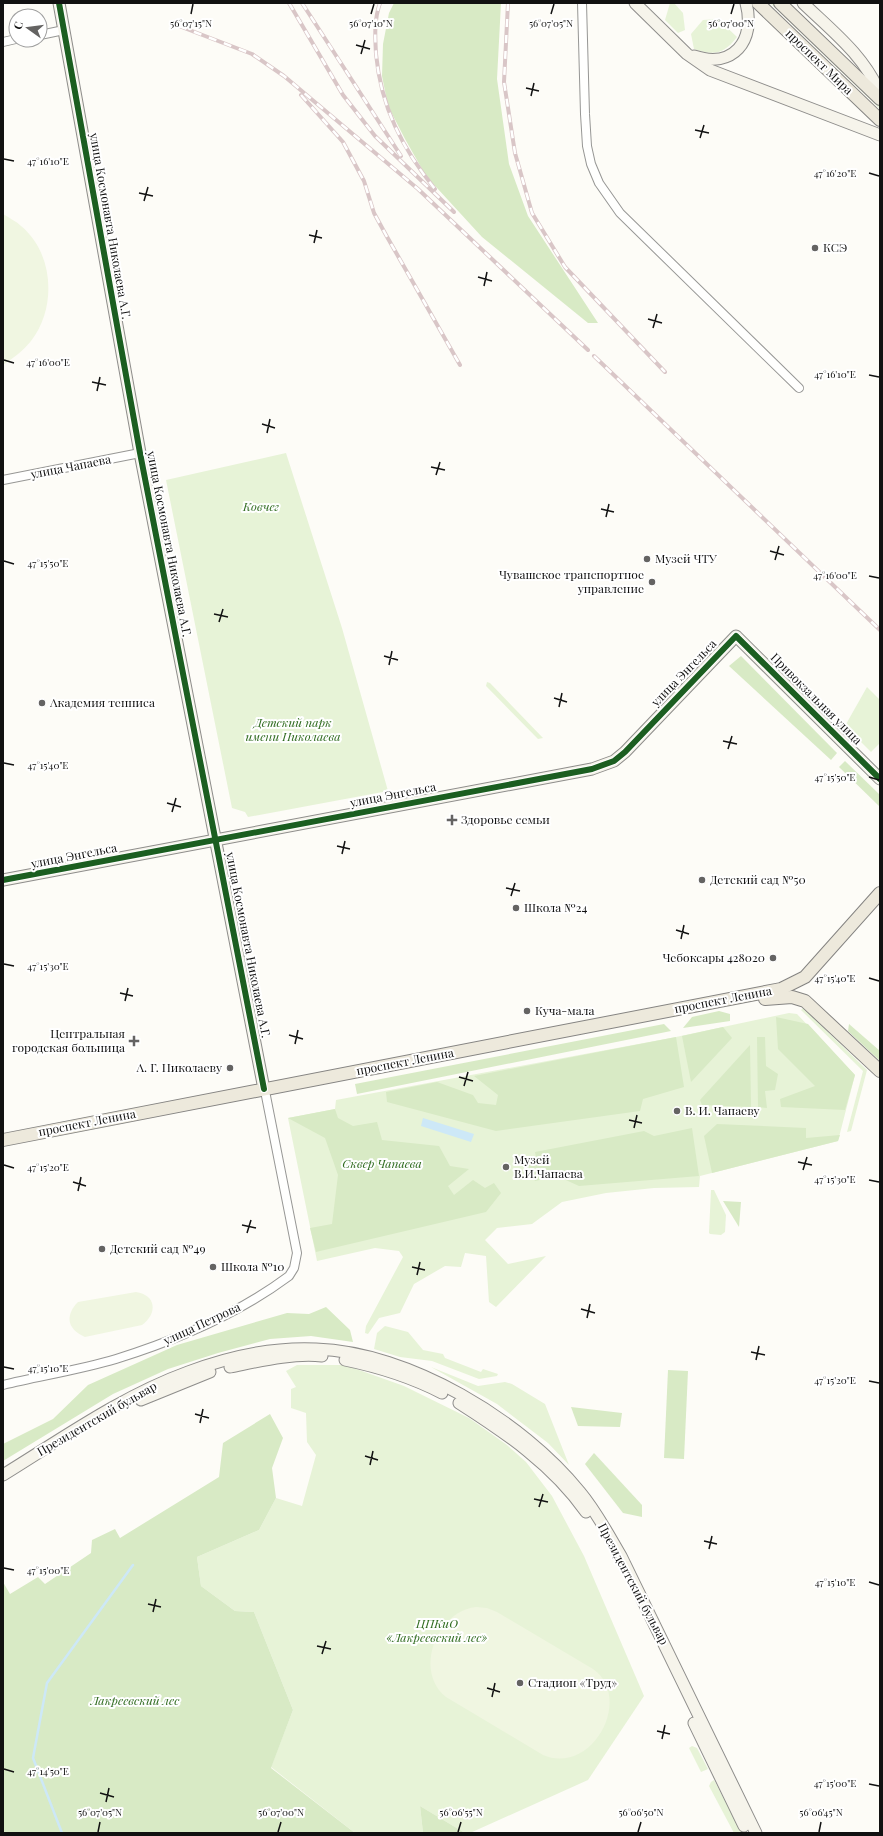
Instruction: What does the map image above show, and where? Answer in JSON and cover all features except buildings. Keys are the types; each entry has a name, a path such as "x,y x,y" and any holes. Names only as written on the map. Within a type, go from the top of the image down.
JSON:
{"main road":[{"name":"проспект Мира","path":"758,3 880,120"},
{"name":"проспект Мира","path":"780,3 880,99"},
{"name":"проспект Ленина","path":"3,1147 787,986 805,977 880,893"},
{"path":"805,977 801,989 805,1001 880,1071"},
{"name":"проспект Ленина","path":"3,1140 773,998 792,997 805,1001"}],"street":[{"name":"улица Космонавта Николаева А.Г.","path":"59,3 140,453 280,1171"},
{"path":"582,3 587,146 591,164 599,183 620,213 799,388"},
{"path":"635,3 688,54 710,70 880,135"},
{"path":"688,54 710,60 719,60 728,57 737,51 743,43 749,26 746,3"},
{"path":"803,3 854,52 867,67 880,94"},
{"path":"48,33 64,30"},
{"name":"улица Чапаева","path":"3,480 140,453"},
{"name":"улица Энгельса","path":"3,880 577,772 606,765 625,752 736,636"},
{"name":"Привокзальная улица","path":"736,636 880,779"},
{"name":"улица Петрова","path":"3,1385 115,1359 153,1346 240,1308 289,1276 294,1268 297,1253 280,1171"},
{"name":"Президентский бульвар","path":"3,1475 123,1402 156,1385 189,1371 220,1361 286,1349 318,1349 368,1357 420,1374 476,1405 518,1433 542,1452 563,1472 580,1492 601,1522 621,1556 672,1667 717,1773 747,1833"},
{"name":"Президентский бульвар","path":"3,1483 120,1411 170,1387 209,1372 268,1360 298,1356 333,1358 380,1368 426,1386 457,1402 510,1437 552,1472 585,1510 601,1536 672,1667 756,1833"}],"green space":[{"path":"394,3 501,3 497,79 509,164 528,216 598,323 588,323 482,237 426,176 388,106 382,76 383,44 389,13"},
{"path":"670,3 674,3 683,13 685,30 678,33 665,20"},
{"path":"770,3 775,3 880,104 880,109"},
{"path":"718,19 737,37 728,47 718,52 713,53 694,49 691,34 703,20"},
{"path":"3,214 19,224 32,237 40,251 46,266 48,297 45,313 39,328 31,341 25,348 3,365"},
{"name":"Детский парк имени Николаева","path":"286,453 342,628 388,791 248,817 245,812 232,808 166,480"},
{"path":"741,656 837,753 831,760 729,666"},
{"path":"487,682 490,683 543,738 538,739 486,686"},
{"path":"867,687 880,700 880,743 871,752 845,726"},
{"path":"845,761 880,795 880,807 839,767"},
{"path":"803,1008 867,1070 851,1131 847,1132 863,1071 801,1010"},
{"path":"719,1011 730,1014 730,1021 683,1028 692,1017"},
{"name":"Сквер Чапаева","path":"789,1013 797,1014 855,1075 838,1141 700,1176 699,1187 654,1188 606,1193 562,1202 532,1224 497,1228 485,1240 508,1264 546,1256 496,1307 489,1302 486,1256 465,1253 461,1267 445,1266 414,1284 400,1313 379,1318 368,1334 365,1333 366,1326 403,1257 399,1251 375,1248 317,1261 288,1118 335,1109 336,1100 676,1037"},
{"path":"776,1017 808,1024 855,1075 845,1110 781,1107 780,1099 815,1086 778,1049"},
{"path":"664,1024 671,1031 357,1094 355,1084"},
{"path":"849,1024 880,1051 880,1061 848,1031"},
{"path":"723,1027 732,1038 691,1082 682,1036"},
{"path":"676,1037 684,1087 643,1099 640,1111 496,1131 387,1102 386,1092 437,1082 473,1095 478,1103 496,1105 498,1095 474,1076"},
{"path":"757,1037 765,1037 766,1066 778,1074 775,1090 765,1091 767,1108 758,1107"},
{"path":"750,1045 751,1107 702,1105 700,1100"},
{"path":"335,1109 338,1118 353,1126 377,1122 382,1140 439,1146 450,1166 469,1169 448,1186 454,1195 473,1180 485,1188 494,1183 501,1193 486,1212 316,1252 310,1228 332,1224 338,1175 325,1138 288,1118"},
{"path":"717,1124 806,1128 806,1138 840,1135 838,1141 712,1173 704,1136"},
{"path":"692,1128 699,1176 579,1186 557,1176 535,1181 528,1165 537,1163 535,1152 644,1131 654,1136"},
{"path":"711,1190 714,1190 726,1215 725,1232 721,1235 709,1233"},
{"path":"723,1201 741,1202 739,1227"},
{"path":"136,1292 148,1297 152,1305 151,1315 142,1325 85,1337 75,1331 72,1327 70,1322 71,1312 78,1302"},
{"path":"326,1307 350,1330 353,1342 311,1336 270,1339 218,1353 168,1369 113,1394 3,1461 3,1444 53,1419 88,1385 177,1345 287,1313 309,1314"},
{"path":"385,1326 408,1332 423,1350 443,1354 445,1358 481,1372 483,1369 498,1374 497,1376 479,1379 432,1361 400,1357 374,1349 377,1333"},
{"name":"ЦПКиО «Лакреевский лес»","path":"297,1365 345,1365 404,1386 469,1418 507,1445 526,1462 552,1496 584,1556 644,1696 588,1780 470,1833 465,1833 420,1806 423,1833 355,1833 271,1767 293,1710 254,1612 235,1611 201,1586 197,1557 259,1530 276,1498 302,1506 316,1455 307,1442 306,1413 291,1408 291,1389 296,1387 286,1371"},
{"path":"431,1367 478,1386 505,1382 512,1384 545,1404 569,1465 548,1443 497,1404"},
{"path":"668,1370 688,1371 684,1459 664,1458"},
{"path":"571,1407 622,1413 620,1427 578,1426"},
{"name":"Лакреевский лес","path":"270,1414 283,1438 272,1468 276,1498 259,1530 197,1557 201,1586 235,1611 254,1612 293,1710 271,1768 355,1833 3,1833 3,1582 10,1594 38,1577 45,1584 91,1553 92,1540 115,1529 120,1538 219,1477 223,1443"},
{"path":"594,1453 642,1505 642,1517 623,1513 585,1464"},
{"name":"Стадион «Труд»","path":"476,1607 487,1608 497,1612 593,1669 605,1682 609,1698 608,1714 602,1731 591,1745 577,1754 561,1759 543,1755 446,1697 436,1686 431,1673 431,1658 434,1644 441,1630 450,1619 462,1611"},
{"path":"692,1746 697,1748 708,1769 701,1772 689,1748"},
{"path":"714,1780 742,1833 734,1833 709,1786"},
{"path":"420,1806 465,1833 423,1833"}],"water":[{"path":"423,1118 474,1134 471,1142 421,1126"}],"waterway":[{"path":"62,1833 33,1758 47,1683 133,1565"}],"railway":[{"path":"289,3 343,95 375,136 454,212"},
{"path":"302,3 401,156"},
{"path":"380,3 375,28 375,41 379,73 388,109 403,142 423,174 435,189"},
{"path":"508,3 504,82 515,153 532,213 565,267 665,372"},
{"path":"179,26 252,54 284,76 418,189 588,350"},
{"path":"301,95 343,142 364,181 374,213 460,365"},
{"path":"594,356 880,630"}],"cycle path":[{"path":"59,3 140,453 264,1089"},
{"path":"3,880 592,769 614,761 625,752 736,636 880,779"}],"place":[{"name":"КСЭ","path":"815,248"},
{"name":"Музей ЧТУ","path":"647,559"},
{"name":"Чувашское транспортное управление","path":"652,582"},
{"name":"Академия тенниса","path":"42,703"},
{"name":"Здоровье семьи","path":"452,820"},
{"name":"Детский сад №50","path":"702,880"},
{"name":"Школа №24","path":"516,908"},
{"name":"Чебоксары 428020","path":"773,958"},
{"name":"Куча-мала","path":"527,1011"},
{"name":"Центральная городская больница","path":"134,1041"},
{"name":"А. Г. Николаеву","path":"230,1068"},
{"name":"В. И. Чапаеву","path":"677,1111"},
{"name":"Музей В.И.Чапаева","path":"506,1167"},
{"name":"Детский сад №49","path":"102,1249"},
{"name":"Школа №10","path":"213,1267"},
{"name":"Стадион «Труд»","path":"520,1683"}],"park label":[{"name":"Ковчег","path":"261,507"}]}
